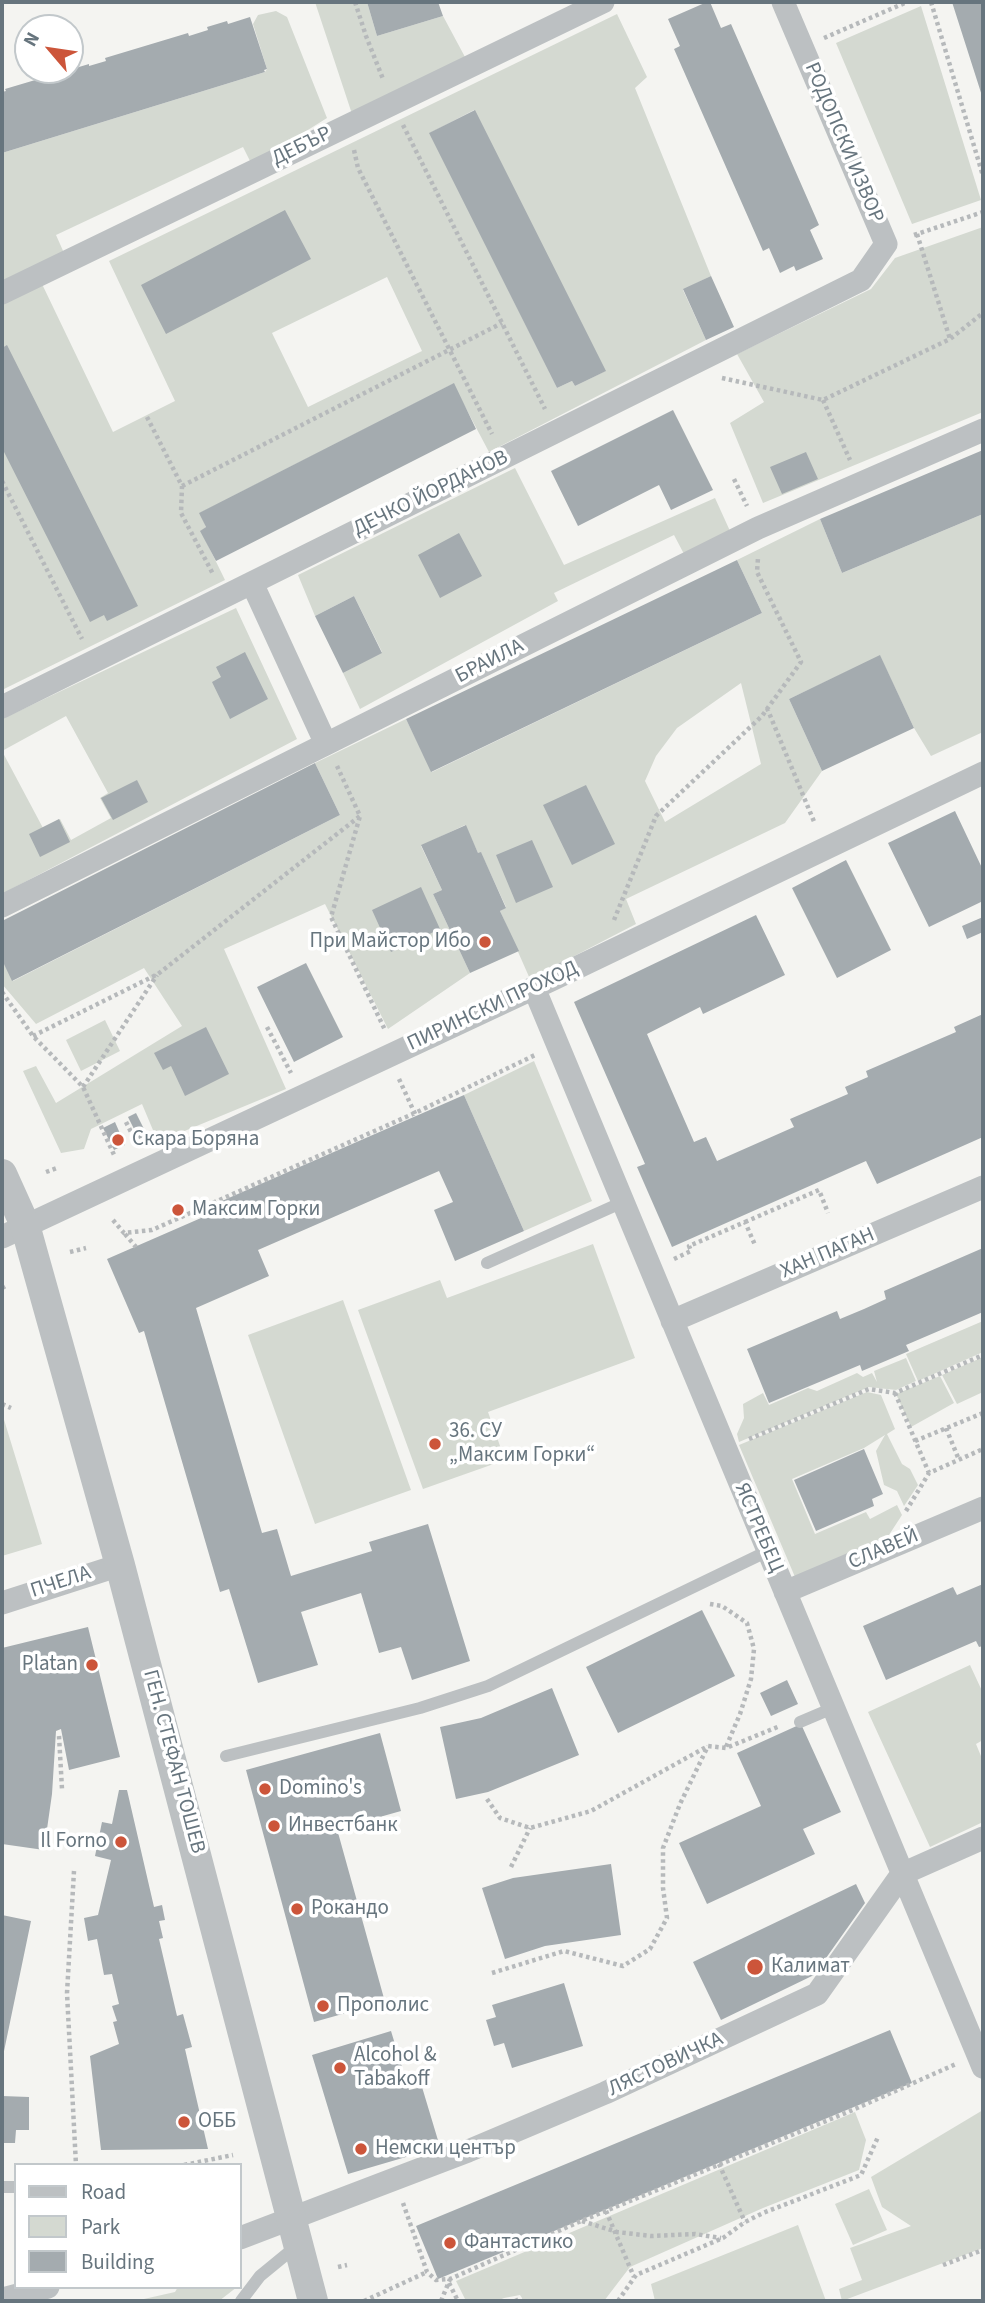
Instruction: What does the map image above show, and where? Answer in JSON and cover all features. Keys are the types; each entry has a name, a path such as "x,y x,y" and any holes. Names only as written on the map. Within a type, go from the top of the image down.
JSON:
{"street":[{"name":"ДЕБЪР","path":"2,293 603,2"},
{"name":"РОДОПСКИ ИЗВОР","path":"783,2 886,244 861,280"},
{"name":"ДЕЧКО ЙОРДАНОВ","path":"2,708 861,280"},
{"name":"БРАИЛА","path":"2,906 758,528 983,430"},
{"path":"252,583 326,744"},
{"name":"ПИРИНСКИ ПРОХОД","path":"14,1231 303,1096 397,1064 534,988 983,773"},
{"name":"ЯСТРЕБЕЦ","path":"534,988 981,2061"},
{"name":"ГЕН. СТЕФАН ТОШЕВ","path":"2,1174 14,1231 120,1565 313,2301"},
{"name":"ХАН ПАГАН","path":"672,1321 983,1188"},
{"name":"СЛАВЕЙ","path":"785,1592 983,1508"},
{"name":"ПЧЕЛА","path":"2,1603 120,1565"},
{"path":"902,1874 983,1838"},
{"name":"ЛЯСТОВИЧКА","path":"242,2238 296,2231 395,2177 606,2093 717,2036 817,1994 902,1874"},
{"path":"2,2299 40,2289"}],"lane":[{"path":"487,1263 623,1202"},
{"path":"226,1756 420,1707 488,1686 768,1551"},
{"path":"800,1722 833,1707"},
{"path":"241,2301 296,2231"}],"path":[{"path":"355,2 393,103"},
{"path":"833,34 907,2"},
{"path":"931,2 983,176"},
{"path":"349,125 358,169 504,457"},
{"path":"412,142 556,431"},
{"path":"950,339 917,234 983,212"},
{"path":"680,370 823,400 950,339 983,313"},
{"path":"182,486 502,323"},
{"path":"823,400 861,484"},
{"path":"146,417 182,486 181,513 225,596"},
{"path":"2,481 94,662"},
{"path":"599,957 656,816 762,716 801,662 757,572 758,528"},
{"path":"767,708 825,848"},
{"path":"326,744 360,817 331,917 397,1064 415,1115"},
{"path":"33,1037 158,975 360,817"},
{"path":"83,1087 158,975"},
{"path":"2,992 33,1037 83,1087 118,1163"},
{"path":"267,1027 303,1096"},
{"path":"124,1233 152,1230 415,1115 558,1044"},
{"path":"46,1172 57,1168"},
{"path":"677,1257 691,1251 689,1246 819,1190 828,1213"},
{"path":"113,1220 136,1247"},
{"path":"745,1222 755,1245"},
{"path":"71,1252 86,1248"},
{"path":"726,1449 869,1389 895,1393 983,1355"},
{"path":"895,1393 929,1473 983,1449"},
{"path":"2,1404 10,1408"},
{"path":"915,1441 983,1413"},
{"path":"946,1428 959,1460"},
{"path":"701,1603 722,1606 747,1623 754,1649 751,1679 726,1748"},
{"path":"486,1799 500,1818 530,1828 591,1811 708,1746 726,1748 781,1726"},
{"path":"59,1736 62,1789"},
{"path":"492,1973 564,1951 623,1966 650,1949 667,1918 663,1888 663,1848 680,1804 708,1746"},
{"path":"511,1867 530,1828"},
{"path":"74,1871 67,1993 76,2163"},
{"path":"395,2177 427,2272 436,2280 449,2281 581,2221 981,2061"},
{"path":"618,2301 636,2274 723,2238 745,2222 861,2175 878,2137"},
{"path":"194,2163 233,2155"},
{"path":"719,2164 745,2222"},
{"path":"606,2211 634,2277"},
{"path":"581,2221 614,2231 651,2236 695,2235 723,2238"},
{"path":"943,2264 983,2250"},
{"path":"338,2267 347,2265"},
{"path":"363,2301 427,2272"},
{"path":"441,2301 449,2281"},
{"path":"449,2281 458,2301"},
{"path":"515,2301 522,2301"}],"green space":[{"path":"315,2 367,2 377,36 443,16 465,57 352,114"},
{"path":"921,6 981,200 912,224 836,43"},
{"path":"276,11 287,17 327,118 252,165 243,147 56,235 64,253 2,283 2,153 265,72 267,69 253,24 258,15"},
{"path":"617,14 647,77 635,88 711,276 683,290 706,340 489,452 453,384 200,513 206,527 201,531 225,580 2,690 2,304 42,284 113,432 175,401 109,261","holes":["474,110 605,371 575,386 572,381 557,388 430,133","387,277 422,351 308,407 272,333"]},
{"path":"983,227 983,412 763,503 730,423 764,402 737,354 871,289 895,258"},
{"path":"515,468 564,565 715,498 730,531 684,554 674,535 554,593 558,601 360,709 343,673 382,652 354,596 315,616 298,575"},
{"path":"983,514 983,732 931,756 914,728 880,656 789,699 822,771 785,823 626,899 636,924 530,979 500,911 506,907 465,825 421,846 442,890 433,894 470,973 388,1029 325,904 224,949 286,1089 158,1142 142,1104 91,1129 84,1149 61,1153 23,1071 36,1066 56,1103 182,1026 144,968 36,1024 2,984 2,960 13,981 340,815 315,763 406,719 432,772 762,613 737,560 820,519 842,573","holes":["741,683 761,764 665,822 645,781 656,756 677,728"]},
{"path":"236,608 297,739 2,894 2,751 2,719","holes":["66,716 108,793 100,798 111,818 71,840 60,819 43,828 2,751"]},
{"path":"105,1020 120,1051 81,1071 66,1040"},
{"path":"534,1061 592,1201 524,1231 464,1095"},
{"path":"593,1244 635,1358 488,1412 505,1460 423,1489 358,1310 440,1280 447,1298"},
{"path":"343,1300 411,1490 315,1524 248,1335"},
{"path":"983,1321 983,1352 918,1381 906,1354"},
{"path":"983,1357 983,1392 957,1404 942,1375"},
{"path":"906,1358 916,1381 896,1390 869,1387 739,1442 737,1434 744,1418 743,1404 763,1393 769,1405 808,1388 817,1391 857,1373 863,1377 872,1373 877,1382 874,1371"},
{"path":"940,1376 954,1403 911,1427 896,1394"},
{"path":"867,1392 881,1395 895,1429 887,1434 902,1464 910,1469 918,1485 904,1506 897,1491 884,1485 876,1451 885,1435 864,1448 792,1479 815,1534 866,1512 870,1519 897,1505 902,1515 887,1538 795,1577 739,1445"},
{"path":"2,1413 42,1544 2,1556"},
{"path":"970,1665 983,1693 983,1740 976,1744 983,1761 983,1822 930,1847 868,1712"},
{"path":"983,2110 983,2248 842,2301 839,2289 862,2280 850,2248 911,2226 882,2207 871,2177"},
{"path":"855,2112 866,2140 859,2170 763,2208 630,2267 604,2301 524,2301 520,2295 497,2301 466,2301 456,2281"},
{"path":"869,2189 887,2230 853,2245 835,2204"},
{"path":"798,2225 826,2301 655,2301 651,2284"},
{"path":"177,2289 234,2289 219,2301 135,2301 175,2292"}],"building":[{"path":"367,2 438,2 443,16 377,36"},
{"path":"710,2 721,28 731,24 819,225 810,230 823,259 796,271 794,266 780,273 769,248 763,251 674,49 680,46 668,19"},
{"path":"952,2 983,2 983,99"},
{"path":"250,17 267,69 265,72 2,153 2,92 6,91 5,89 22,84 84,84 84,65 106,61 105,58 188,33 189,36 227,21 228,24"},
{"path":"475,110 606,371 575,386 572,381 557,388 429,133"},
{"path":"285,210 311,259 166,334 141,285"},
{"path":"711,276 734,327 706,340 683,289"},
{"path":"7,345 138,606 107,621 104,615 90,622 2,448 2,348"},
{"path":"454,383 476,429 216,561 200,531 206,527 199,513"},
{"path":"673,410 713,490 671,510 659,485 578,526 551,471"},
{"path":"983,450 983,514 842,573 820,519"},
{"path":"806,452 818,479 782,494 770,467"},
{"path":"459,533 482,576 440,598 418,555"},
{"path":"737,560 762,613 431,772 406,719"},
{"path":"354,596 382,653 343,673 315,616"},
{"path":"245,652 268,699 230,719 212,682 221,677 216,667"},
{"path":"880,655 914,728 822,771 789,699"},
{"path":"315,763 340,815 12,981 2,960 2,921"},
{"path":"137,780 148,802 113,820 101,798"},
{"path":"586,785 615,844 572,865 543,805"},
{"path":"955,811 983,870 983,901 929,927 888,843"},
{"path":"59,819 70,842 40,857 29,834"},
{"path":"466,825 506,908 500,911 519,951 470,973 433,894 442,890 421,845"},
{"path":"532,840 553,887 516,903 496,855"},
{"path":"846,860 891,950 837,978 792,888"},
{"path":"421,887 440,929 391,952 372,910"},
{"path":"756,915 785,975 703,1014 700,1007 647,1034 694,1142 706,1137 717,1161 794,1127 790,1119 848,1094 845,1087 868,1077 866,1071 956,1032 954,1027 983,1014 983,1137 877,1184 866,1161 672,1247 637,1167 645,1164 574,1002"},
{"path":"983,917 983,932 967,939 962,926"},
{"path":"306,963 343,1037 294,1062 257,987"},
{"path":"206,1027 229,1074 185,1096 171,1066 163,1070 154,1053"},
{"path":"464,1095 524,1231 455,1261 434,1210 453,1202 439,1171 258,1250 269,1276 196,1308 262,1533 277,1529 291,1576 372,1551 369,1542 428,1524 470,1661 412,1680 401,1647 379,1653 361,1593 301,1612 318,1665 258,1683 229,1589 220,1592 144,1331 139,1333 107,1259 201,1218 199,1211"},
{"path":"136,1113 147,1135 139,1139 128,1117"},
{"path":"115,1122 125,1145 114,1150 103,1128"},
{"path":"983,1248 983,1312 906,1345 909,1351 862,1371 860,1365 769,1403 747,1349 837,1311 840,1319 864,1309 886,1299 884,1291"},
{"path":"864,1449 883,1494 872,1499 874,1506 816,1531 794,1480"},
{"path":"983,1584 983,1646 979,1647 976,1641 886,1680 863,1626 953,1587 957,1595"},
{"path":"702,1610 735,1676 618,1733 586,1667"},
{"path":"88,1627 120,1757 69,1770 61,1729 56,1731 52,1794 44,1850 2,1844 2,1648"},
{"path":"787,1680 798,1704 771,1716 760,1693"},
{"path":"552,1688 579,1755 488,1792 456,1799 440,1727 481,1718"},
{"path":"801,1724 841,1812 803,1829 815,1854 707,1904 679,1843 761,1806 737,1753"},
{"path":"380,1733 401,1811 337,1829 385,2002 314,2022 246,1770"},
{"path":"119,1790 127,1790 154,1907 162,1905 165,1920 159,1921 163,1938 159,1939 177,2016 183,2014 192,2047 185,2049 208,2149 101,2150 90,2056 119,2044 113,2022 117,2021 112,2006 119,2004 112,1974 104,1975 97,1939 88,1941 84,1918 98,1915 111,1860 95,1856 102,1822 112,1824"},
{"path":"611,1864 621,1935 545,1946 505,1959 482,1888 513,1878"},
{"path":"856,1884 865,1903 814,1975 721,2020 693,1962"},
{"path":"2,1915 31,1921 3,2056 2,2055"},
{"path":"564,1983 583,2046 512,2068 504,2043 494,2046 486,2020 496,2017 492,2005"},
{"path":"890,2030 912,2083 438,2279 416,2226"},
{"path":"391,2031 409,2090 422,2087 440,2147 348,2174 312,2055"},
{"path":"2,2096 29,2097 29,2130 16,2130 15,2143 2,2143"}],"place":[{"name":"При Майстор Ибо","path":"485,942"},
{"name":"Скара Боряна","path":"118,1140"},
{"name":"Максим Горки","path":"178,1210"},
{"name":"36. СУ „Максим Горки“","path":"435,1444"},
{"name":"Platan","path":"92,1665"},
{"name":"Domino's","path":"265,1789"},
{"name":"Инвестбанк","path":"274,1826"},
{"name":"Il Forno","path":"121,1842"},
{"name":"Рокандо","path":"297,1909"},
{"name":"Калимат","path":"755,1967"},
{"name":"Прополис","path":"323,2006"},
{"name":"Alcohol & Tabakoff","path":"340,2068"},
{"name":"ОББ","path":"184,2122"},
{"name":"Немски център","path":"361,2149"},
{"name":"Фантастико","path":"450,2243"}]}
